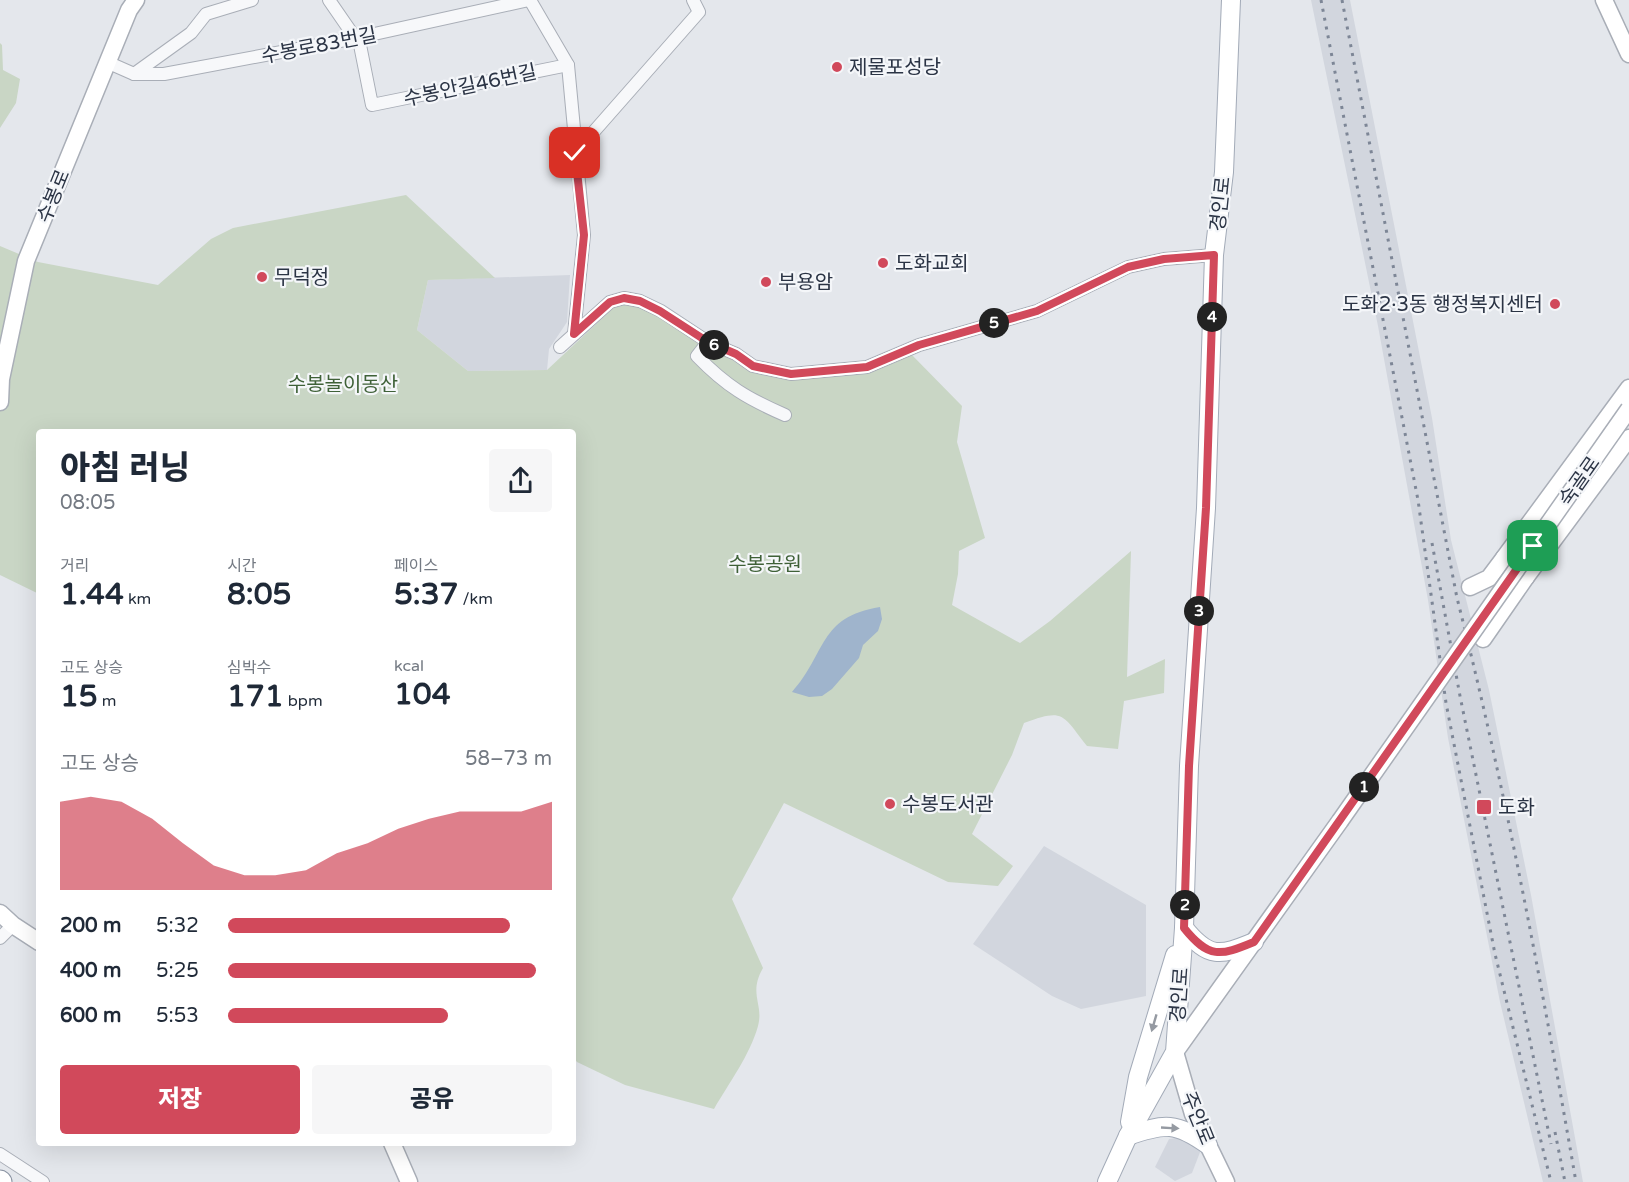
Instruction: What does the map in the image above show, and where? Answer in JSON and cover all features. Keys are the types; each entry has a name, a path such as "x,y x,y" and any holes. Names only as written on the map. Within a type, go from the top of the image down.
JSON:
{"main road":[{"name":"수봉로","path":"0,402 2,379 26,261 129,10 136,0"},
{"name":"경인로","path":"1112,1179 1128,1136 1175,1052 1184,928 1189,766 1206,508 1214,255 1224,172 1231,0"},
{"path":"1604,0 1629,54"},
{"path":"1470,587 1489,578 1629,388"},
{"name":"숙골로","path":"1175,1052 1629,409"},
{"path":"1483,639 1629,438"},
{"path":"1504,558 1527,577"},
{"path":"0,913 36,940"},
{"path":"1184,928 1197,944 1212,952 1225,954 1254,942"},
{"path":"1184,928 1138,1077 1128,1136 1153,1127 1172,1127 1185,1129 1208,1145"},
{"name":"주안로","path":"1175,1052 1193,1114 1226,1182"},
{"path":"393,1146 409,1182"}],"street":[{"path":"134,74 191,33 206,14 252,0"},
{"path":"329,0 356,38"},
{"name":"수봉로83번길","path":"109,63 134,74 164,74 356,38 529,0"},
{"path":"529,0 568,65 584,235 574,334"},
{"path":"575,153 699,12 693,0"},
{"name":"수봉안길46번길","path":"356,38 372,105 568,65"},
{"path":"560,347 610,302 624,298 640,301 660,311 708,342 736,354 753,366 791,374 867,367 919,345 1037,311 1128,267 1164,259 1214,255"},
{"path":"708,342 698,356 722,382 750,400 785,415"},
{"path":"0,938 13,925"},
{"path":"0,1154 43,1182"}],"shaded area":[{"path":"1311,0 1350,0 1432,418 1451,540 1489,690 1531,895 1583,1182 1543,1182 1500,1002 1448,738 1428,600 1378,326"},
{"path":"570,275 567,322 549,349 547,370 468,371 417,330 428,280"},
{"path":"1044,846 1146,905 1146,996 1081,1009 1052,996 973,944"},
{"path":"1190,1136 1202,1147 1192,1173 1175,1181 1155,1167 1169,1139"}],"green space":[{"path":"0,43 3,70 20,79 16,103 0,128"},
{"name":"수봉공원","path":"406,195 495,278 428,280 417,330 468,371 547,370 624,298 736,354 791,374 911,354 962,406 957,442 985,538 959,551 958,574 952,605 1020,643 1050,621 1131,551 1127,677 1165,659 1164,693 1124,701 1118,749 1087,746 1067,721 1055,715 1024,723 1012,755 972,834 1013,866 998,886 948,882 784,803 732,899 763,968 756,992 759,1018 750,1048 714,1109 625,1085 577,1062 576,429 36,429 36,593 0,575 0,246 38,262 158,285 211,239 233,228"}],"water":[{"path":"880,607 882,619 878,631 863,645 859,658 832,689 822,696 809,697 792,692 834,628 845,619 860,612"}],"railway":[{"path":"1321,0 1418,500 1446,703 1495,954 1551,1182"},
{"path":"1342,0 1457,598 1475,670 1522,889 1576,1182"},
{"path":"1432,543 1460,696 1551,1144"},
{"path":"1555,1132 1565,1182"}],"place":[{"name":"제물포성당","path":"837,67"},
{"name":"도화교회","path":"883,263"},
{"name":"무덕정","path":"262,277"},
{"name":"부용암","path":"766,282"},
{"name":"도화2·3동 행정복지센터","path":"1555,304"},
{"name":"수봉도서관","path":"890,804"},
{"name":"도화","path":"1484,807"}],"route":[{"path":"575,153 582,200 584,235 574,334 610,302 624,298 640,301 660,311 708,342 736,354 753,366 791,374 867,367 919,345 1037,311 1128,267 1164,259 1214,255 1206,508 1189,766 1184,928 1197,944 1212,952 1225,954 1254,942 1533,546"}],"park label":[{"name":"수봉놀이동산","path":"343,384"}]}
